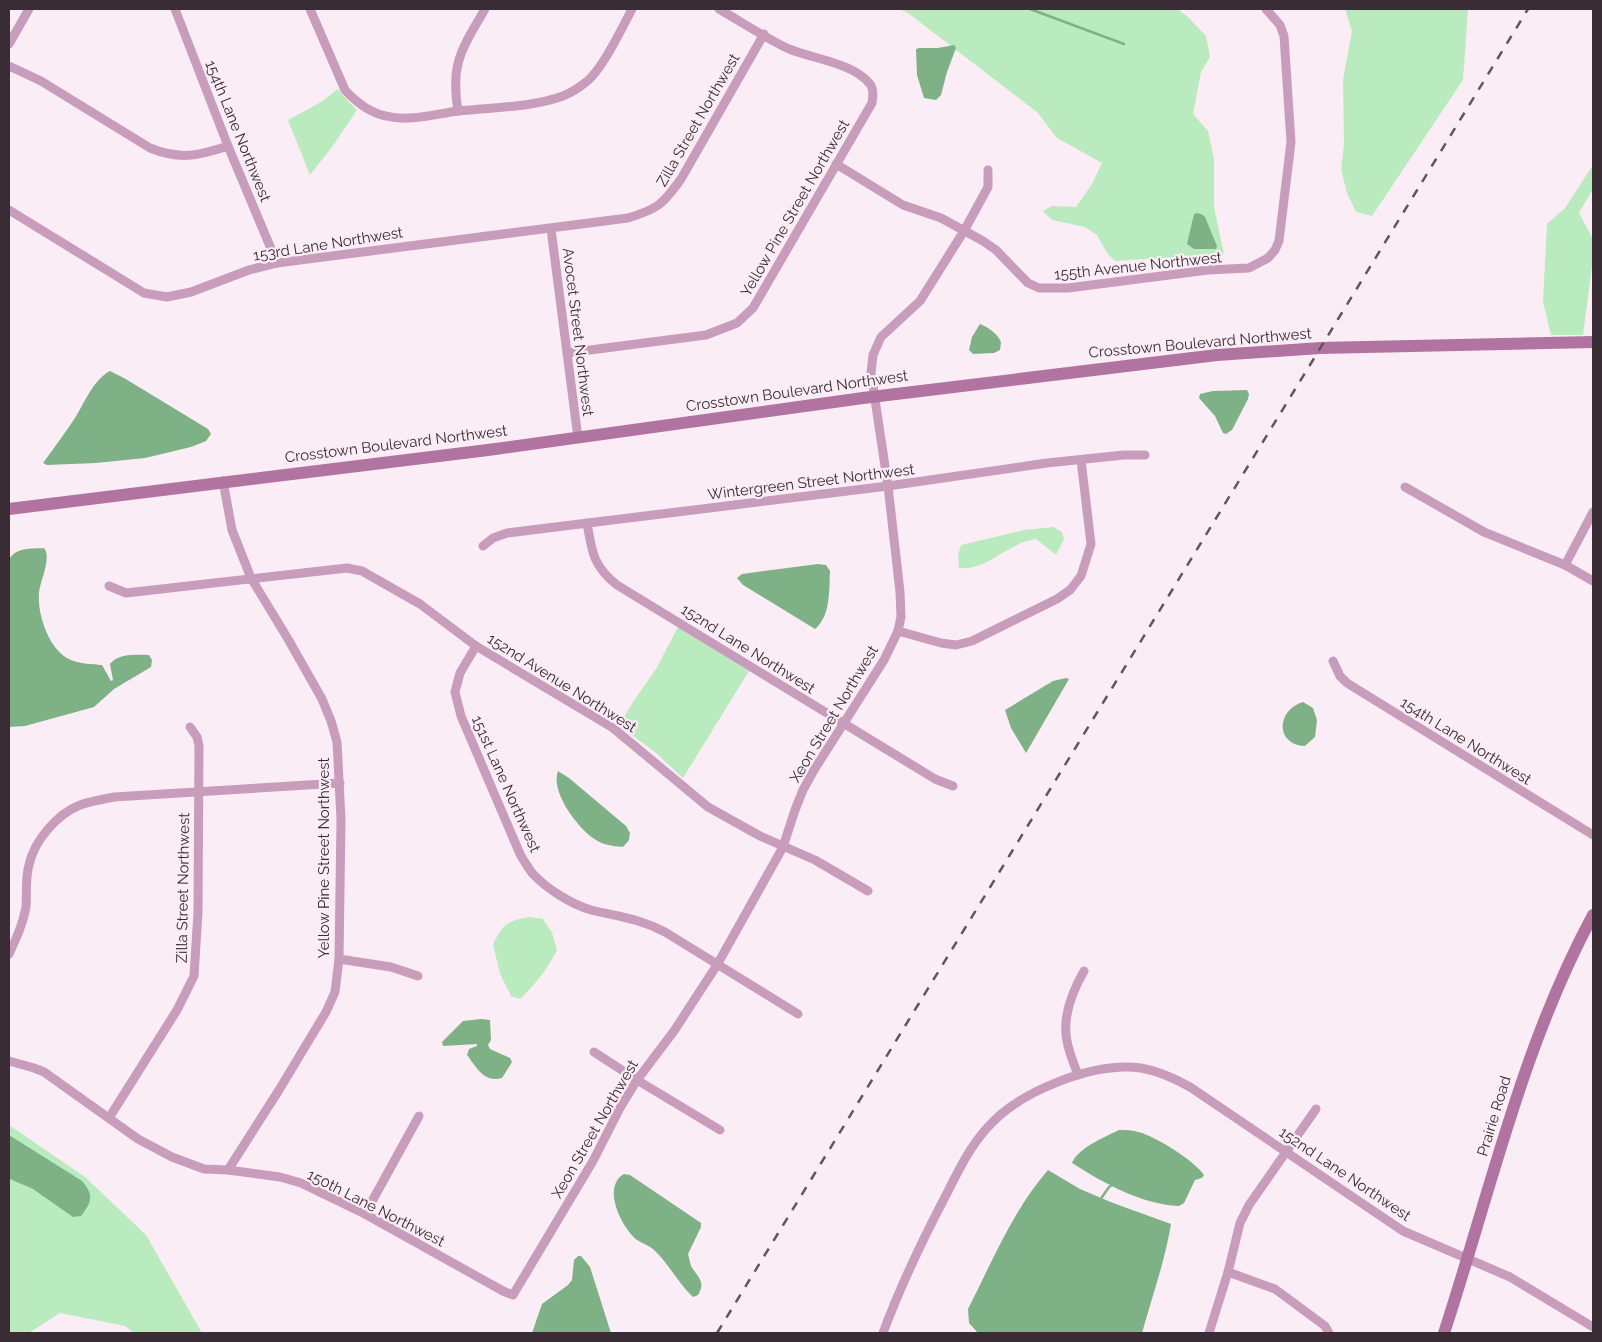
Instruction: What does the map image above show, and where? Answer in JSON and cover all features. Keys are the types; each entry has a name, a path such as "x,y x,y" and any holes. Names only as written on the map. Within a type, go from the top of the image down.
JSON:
{"street":[{"path":"9,44 29,9"},
{"name":"154th Lane Northwest","path":"175,9 228,146 277,264"},
{"path":"310,9 345,90 368,109 385,116 398,118 529,104 564,96 587,82 604,59 632,9"},
{"path":"458,111 455,94 457,61 486,9"},
{"path":"718,9 764,34"},
{"name":"155th Avenue Northwest","path":"836,164 903,204 941,218 996,250 1028,283 1039,288 1068,288 1208,270 1249,268 1268,258 1275,250 1279,240 1292,142 1284,36 1280,25 1266,9"},
{"name":"Yellow Pine Street Northwest","path":"567,353 706,335 737,323 752,308 872,103 871,85 857,74 831,62 789,48 764,34"},
{"name":"Zilla Street Northwest","path":"648,212 666,200 681,179 764,34"},
{"path":"9,66 41,81 150,148 165,154 181,156 202,154 228,146"},
{"name":"Xeon Street Northwest","path":"513,1295 593,1162 620,1108 637,1080 674,1031 717,965 783,847 803,790 884,660 898,630 901,602 888,486 874,397 871,364 875,348 888,329 920,301 964,231 988,187 988,170"},
{"name":"153rd Lane Northwest","path":"9,210 144,293 167,296 191,292 250,270 277,264 432,242 551,229 628,218 648,212"},
{"name":"Avocet Street Northwest","path":"551,229 578,438"},
{"name":"Crosstown Boulevard Northwest","path":"9,509 578,438 1067,372 1258,351 1593,342"},
{"name":"Wintergreen Street Northwest","path":"482,546 493,538 507,533 888,486 1047,463 1124,455 1145,455"},
{"path":"898,630 940,643 956,645 972,641 1057,599 1070,590 1081,576 1091,544 1081,460"},
{"name":"Yellow Pine Street Northwest","path":"223,481 232,530 251,578 288,638 322,699 337,742 340,783 339,959 334,992 326,1012 228,1170"},
{"path":"1405,487 1484,532 1565,565 1593,581"},
{"path":"1565,565 1593,512"},
{"name":"152nd Lane Northwest","path":"587,523 592,552 598,566 617,585 935,779 953,786"},
{"name":"152nd Avenue Northwest","path":"251,578 347,568 362,571 420,604 476,646 613,728 708,807 760,836 814,860 868,891"},
{"path":"109,586 126,593 251,578"},
{"name":"151st Lane Northwest","path":"476,646 460,674 455,692 461,716 520,854 532,872 542,883 589,909 647,922 798,1014"},
{"name":"154th Lane Northwest","path":"1333,661 1340,676 1347,683 1593,835"},
{"name":"Zilla Street Northwest","path":"109,1118 177,1010 194,976 198,912 199,746 197,737 190,727"},
{"path":"9,954 21,929 26,906 26,883 29,863 42,838 54,822 64,813 80,805 114,797 340,783"},
{"name":"Prairie Road","path":"1444,1333 1535,1042 1560,980 1593,915"},
{"path":"339,959 391,967 418,976"},
{"path":"1078,1075 1066,1041 1067,1014 1073,990 1084,971"},
{"path":"594,1052 720,1130"},
{"name":"150th Lane Northwest","path":"9,1061 44,1072 138,1138 172,1157 204,1169 228,1170 280,1178 301,1184 330,1196 513,1295"},
{"name":"152nd Lane Northwest","path":"882,1333 899,1288 970,1150 988,1126 1013,1106 1040,1090 1078,1075 1117,1067 1142,1068 1168,1075 1190,1086 1403,1231 1510,1277 1593,1328"},
{"path":"1209,1333 1228,1272 1240,1223 1249,1205 1316,1109"},
{"path":"364,1214 419,1116"},
{"path":"1228,1272 1275,1289 1326,1326 1330,1333"}],"shaded area":[{"path":"898,9 1177,9 1187,16 1206,36 1210,57 1201,72 1193,114 1208,131 1214,159 1214,207 1224,254 1115,261 1107,253 1097,235 1085,227 1052,220 1043,211 1052,206 1076,207 1092,184 1102,163 1057,138 1037,112 908,13"},
{"path":"1345,9 1468,9 1463,80 1372,216 1356,212 1347,193 1341,169 1344,144 1343,80 1352,31"},
{"path":"954,45 956,48 941,95 936,100 924,98 917,75 916,49"},
{"path":"338,89 357,110 310,175 288,120 321,102"},
{"path":"1593,165 1593,189 1579,213 1593,239 1593,258 1583,335 1551,335 1543,301 1547,224 1565,208"},
{"path":"1198,213 1205,217 1217,246 1216,249 1194,249 1187,244 1194,214"},
{"path":"980,324 990,329 997,336 1001,342 1000,350 994,353 973,354 969,350 972,337"},
{"path":"110,371 208,429 211,434 206,441 191,447 145,458 96,463 47,465 43,463 75,418 94,386"},
{"path":"1247,390 1249,394 1248,399 1232,430 1226,434 1223,433 1215,416 1199,398 1200,394 1213,391"},
{"path":"1053,527 1062,532 1064,539 1056,555 1036,539 1016,545 979,566 959,568 958,555 961,545 1024,530"},
{"path":"44,548 47,558 39,593 40,611 46,631 56,649 71,660 86,664 102,665 111,681 113,680 110,664 123,656 149,655 152,660 151,667 114,689 94,707 25,726 9,727 9,560 19,551"},
{"path":"818,564 826,565 830,571 827,610 820,624 815,629 743,585 737,578 742,574"},
{"path":"678,627 749,671 683,778 656,753 619,725 656,669"},
{"path":"1069,679 1026,753 1011,728 1005,710 1053,681"},
{"path":"1303,702 1313,708 1317,720 1315,737 1305,746 1288,740 1284,734 1283,727 1284,719 1288,712 1294,706"},
{"path":"558,771 626,826 630,833 629,840 623,847 611,846 600,842 580,826 561,798 557,779"},
{"path":"529,917 543,919 552,933 557,950 541,976 520,999 511,996 500,974 493,944 506,924"},
{"path":"490,1020 491,1040 488,1045 490,1049 510,1058 512,1062 502,1078 490,1078 474,1065 467,1055 469,1049 477,1046 477,1044 443,1046 442,1042 463,1021"},
{"path":"9,1125 85,1177 146,1235 202,1333 134,1333 125,1326 60,1313 29,1333 9,1333"},
{"path":"1119,1130 1136,1131 1154,1138 1184,1156 1200,1170 1204,1175 1202,1178 1195,1180 1184,1203 1179,1206 1136,1197 1110,1185 1072,1163 1080,1152"},
{"path":"9,1135 82,1181 88,1190 90,1198 81,1216 73,1217 33,1189 10,1179"},
{"path":"1048,1170 1080,1189 1171,1224 1162,1265 1142,1333 978,1333 969,1323 968,1309 1004,1237 1024,1202"},
{"path":"624,1174 630,1175 701,1223 701,1227 688,1254 691,1266 701,1283 698,1295 693,1297 659,1255 650,1247 637,1240 625,1226 616,1207 614,1197 614,1188 617,1180"},
{"path":"581,1256 590,1267 611,1333 532,1333 542,1304 572,1280 574,1260"}],"waterway":[{"path":"1030,9 1124,44"},
{"path":"1100,1200 1109,1187 1114,1184"}],"railway":[{"path":"717,1333 1528,9"}]}
